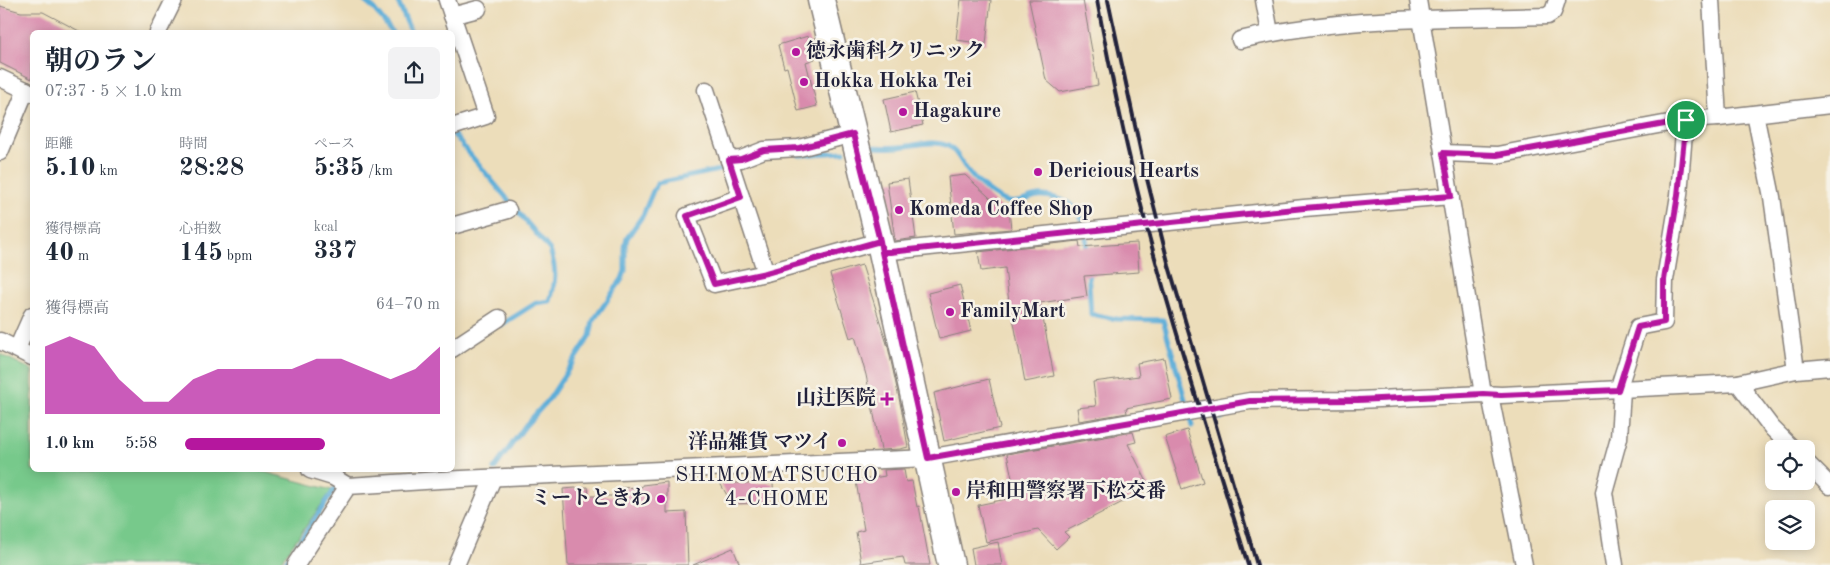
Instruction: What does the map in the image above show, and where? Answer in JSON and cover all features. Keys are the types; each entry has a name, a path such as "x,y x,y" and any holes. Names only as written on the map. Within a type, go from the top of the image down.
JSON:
{"main road":[{"path":"821,0 881,246 951,565"}],"street":[{"path":"159,30 174,0"},
{"path":"1264,0 1270,33"},
{"path":"1418,0 1443,153 1487,394 1524,565"},
{"path":"1240,40 1270,33 1339,24 1547,16 1553,12 1557,0"},
{"path":"1711,0 1713,7 1718,118"},
{"path":"455,125 486,116 450,8 478,9"},
{"path":"0,78 29,92 0,152"},
{"path":"706,90 766,273"},
{"path":"1443,153 1497,155 1686,120 1830,105"},
{"path":"1755,114 1772,197 1796,370"},
{"path":"1616,565 1604,492 1619,438 1620,390 1638,327 1664,322 1664,280 1678,195 1686,120"},
{"path":"729,160 741,159 764,150 799,148 853,134"},
{"path":"741,197 687,216 714,284 881,246 1451,196"},
{"path":"455,225 508,210"},
{"path":"455,347 499,318"},
{"path":"17,349 30,319"},
{"path":"0,341 30,356"},
{"path":"317,472 333,477 348,486 439,475 493,478 928,458 1250,401 1358,400 1620,390 1738,383 1796,370 1830,367"},
{"path":"1738,383 1772,428 1784,440"},
{"path":"1815,471 1830,486"},
{"path":"456,565 493,478"},
{"path":"296,565 348,486"}],"green space":[{"path":"0,354 30,369 30,472 264,472 332,490 278,565 0,565"}],"building":[{"path":"961,0 991,0 986,44 956,40"},
{"path":"1029,0 1083,0 1098,85 1060,92 1046,80"},
{"path":"0,6 21,12 43,12 77,30 30,30 30,78 0,63"},
{"path":"808,36 815,59 806,62 817,106 798,111 787,67 784,68 778,45"},
{"name":"Hagakure","path":"915,92 923,125 891,132 884,99"},
{"path":"965,175 999,206 1009,210 1011,229 954,234 948,177"},
{"path":"908,179 916,238 895,241 887,182"},
{"path":"1079,241 1080,247 1137,243 1139,272 1084,276 1087,296 1040,303 1054,376 1025,382 1012,312 1010,312 1005,268 981,271 978,252"},
{"path":"862,265 888,347 902,412 908,447 900,449 881,450 866,375 855,336 850,338 830,274"},
{"name":"FamilyMart","path":"960,285 971,331 939,339 928,293"},
{"path":"1164,358 1172,399 1126,408 1127,413 1079,421 1077,408 1096,406 1093,382 1139,376 1137,363"},
{"path":"989,379 1000,428 944,441 934,393"},
{"path":"1187,430 1203,482 1182,489 1165,437"},
{"path":"1133,432 1136,442 1128,444 1150,488 1064,532 1069,537 1056,549 1038,530 986,542 978,505 1016,497 1007,454"},
{"path":"904,469 906,482 912,481 917,507 919,506 930,565 905,565 903,557 861,563 856,532 864,530 856,481 885,476 884,470"},
{"path":"667,482 667,513 686,512 688,565 568,565 563,489 588,487 589,496 620,496 620,488 642,487 642,485"},
{"path":"720,483 773,483 774,503 732,504"},
{"path":"998,542 1002,565 974,565 971,548"},
{"path":"733,548 740,565 693,565"}],"waterway":[{"path":"363,0 374,9 390,30"},
{"path":"397,0 410,30"},
{"path":"455,136 550,250 554,264 554,288 550,301 536,303 501,325"},
{"path":"868,147 895,147 930,143 948,146 975,179 998,197 1013,203 1038,196 1057,198 1071,204 1080,214 1083,223"},
{"path":"799,155 844,152"},
{"path":"494,469 525,426 549,399 590,336 593,321 622,279 625,271 627,238 643,215 658,183 724,169"},
{"path":"1086,236 1087,253"},
{"path":"1088,269 1091,314 1117,319 1163,320 1186,403"},
{"path":"1221,418 1233,410"},
{"path":"1189,415 1192,426"},
{"path":"284,565 335,489"}],"railway":[{"path":"1097,0 1132,169 1146,225 1182,353 1248,565"},
{"path":"1108,0 1144,167 1169,266 1257,565"}],"place":[{"name":"徳永歯科クリニック","path":"796,52"},
{"name":"Hokka Hokka Tei","path":"804,82"},
{"name":"Hagakure","path":"903,112"},
{"name":"Dericious Hearts","path":"1038,172"},
{"name":"Komeda Coffee Shop","path":"899,210"},
{"name":"FamilyMart","path":"950,312"},
{"name":"山辻医院","path":"887,399"},
{"name":"洋品雑貨 マツイ","path":"842,443"},
{"name":"岸和田警察署下松交番","path":"956,492"},
{"name":"ミートときわ","path":"661,499"}],"district":[{"name":"SHIMOMATSUCHO 4-CHOME","path":"777,487"}],"route":[{"path":"1686,120 1497,155 1443,153 1451,196 1304,208 890,252 882,252 880,241 766,273 714,284 687,216 741,197 729,160 741,159 764,150 799,148 853,134 880,241 882,252 928,458 1250,401 1358,400 1618,390 1638,327 1664,322 1664,280 1678,195 1686,120"}]}
